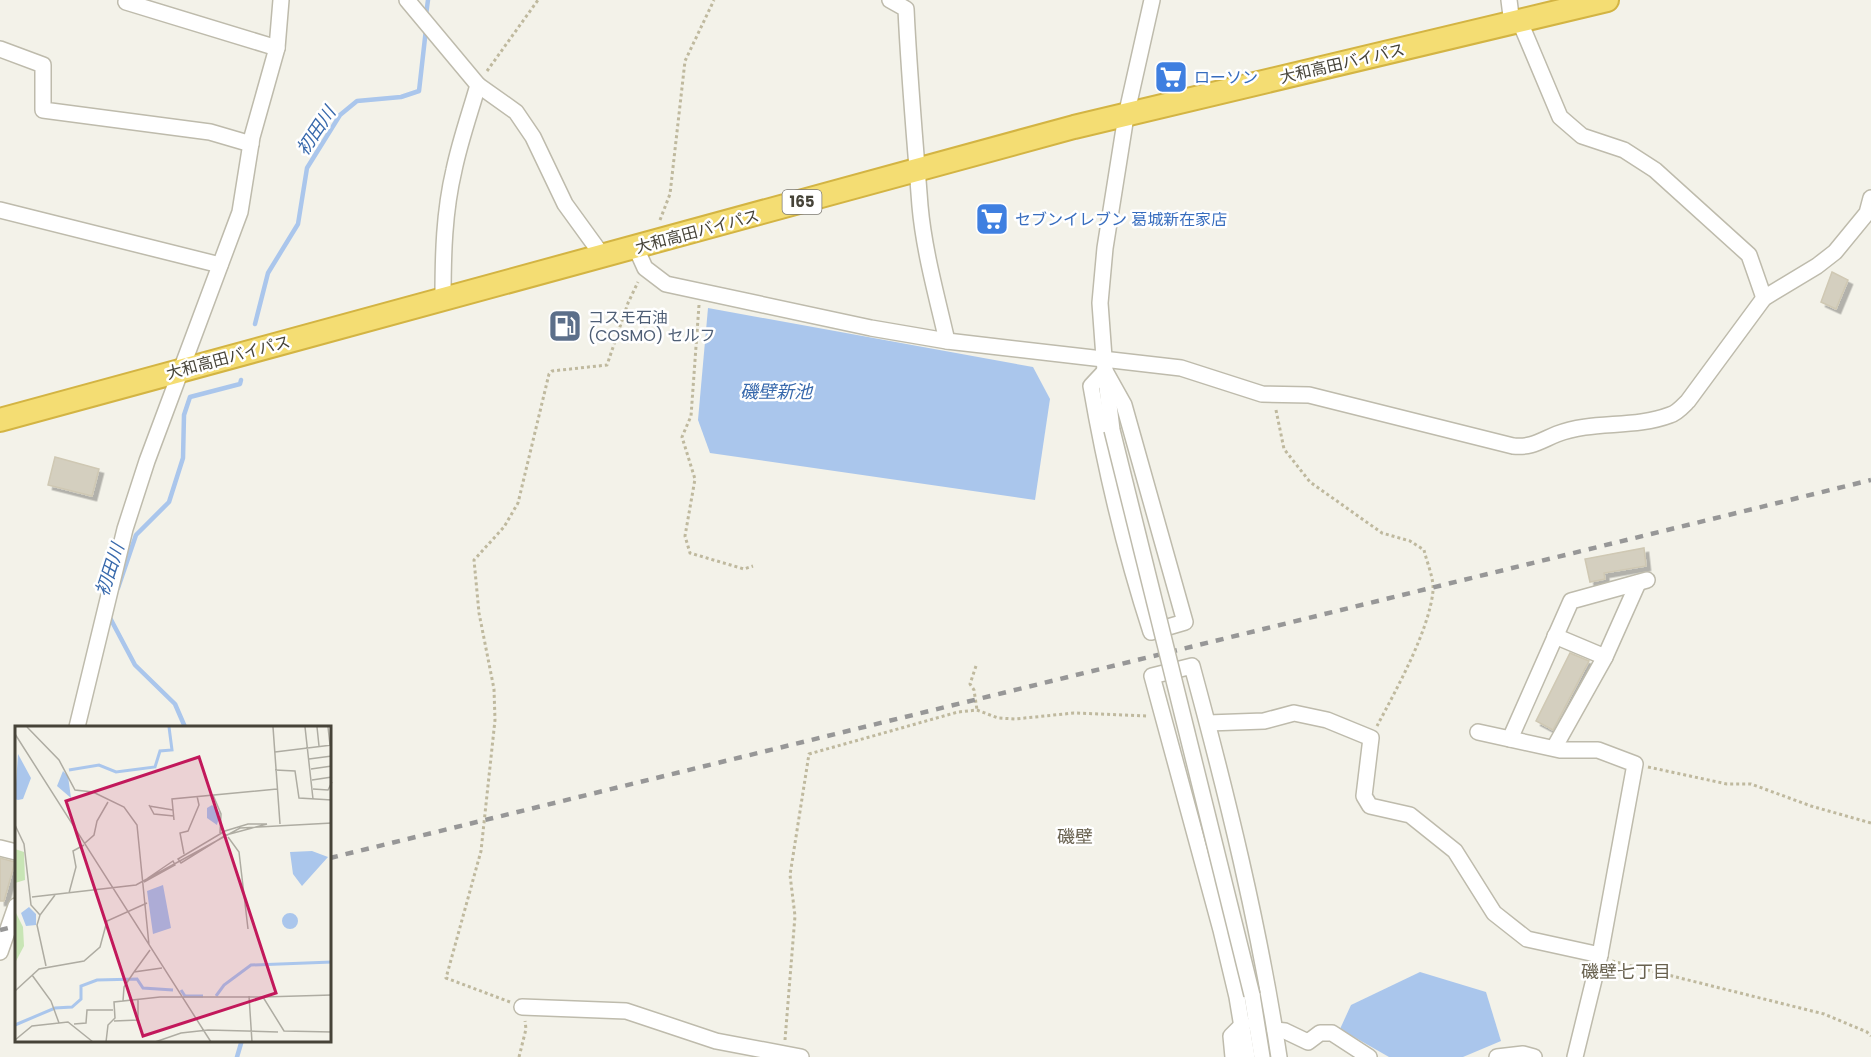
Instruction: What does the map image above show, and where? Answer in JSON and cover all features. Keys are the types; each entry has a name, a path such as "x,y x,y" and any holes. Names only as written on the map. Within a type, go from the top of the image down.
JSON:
{"highway":[{"name":"大和高田バイパス","path":"0,420 602,255 640,258 660,241 1074,127 1607,0"}],"street":[{"path":"127,0 126,2 276,48"},
{"path":"77,726 125,529 178,370 240,212 250,144 276,48 281,0"},
{"path":"407,0 432,33 478,85 516,112 533,137 565,204 602,255"},
{"path":"890,0 906,9 910,104 919,170 920,207 947,341"},
{"path":"1152,0 1125,116 1105,248 1101,303 1104,366 1112,430 1252,995 1262,1057"},
{"path":"1509,0 1516,23 1560,117 1582,136 1624,150 1655,170 1749,255 1764,298"},
{"path":"0,49 43,65 42,110 210,132 250,144"},
{"path":"443,298 442,252 449,199 454,170 478,85"},
{"path":"640,258 666,284 871,328 1104,366 1180,368 1262,394 1309,394 1514,446 1528,447 1558,434 1591,425 1645,422 1673,414 1688,401 1764,298 1817,266 1835,252 1867,213 1871,198"},
{"path":"0,210 220,265"},
{"path":"1104,366 1124,405 1185,622 1151,632 1122,544 1102,455 1091,386 1104,366"},
{"path":"1510,739 1571,601 1643,582 1605,657 1554,748"},
{"path":"1556,636 1605,657"},
{"path":"1247,1057 1243,1024 1165,717 1152,676 1192,666 1208,723 1250,902 1279,1057"},
{"path":"1208,723 1264,721 1294,713 1327,720 1371,738 1364,796 1370,807 1410,815 1455,851 1494,913 1527,939 1599,956"},
{"path":"1478,732 1554,748 1598,750 1635,764 1599,956 1575,1057"},
{"path":"0,848 15,852"},
{"path":"0,952 15,909"},
{"path":"522,1007 626,1011 716,1041 801,1057"},
{"path":"1233,1057 1231,1036 1243,1024"},
{"path":"1275,1030 1285,1030 1308,1042 1320,1033 1332,1033 1369,1057"},
{"path":"1497,1057 1523,1054 1534,1057"}],"path":[{"path":"478,85 497,54 538,0"},
{"path":"660,241 660,220 670,194 685,61 714,0"},
{"path":"519,1057 526,1029 522,1007 446,978 482,851 495,720 494,689 479,613 474,560 504,527 518,503 549,374 607,365 640,258"},
{"path":"700,291 691,416 682,437 695,479 685,536 690,553 744,569 753,566"},
{"path":"1272,394 1284,449 1310,482 1382,533 1410,541 1424,550 1433,586 1428,611 1402,678 1371,738"},
{"path":"976,666 970,684 974,690 977,711"},
{"path":"784,1054 795,916 790,875 809,754 958,712 977,711 998,718 1015,719 1074,713 1165,717"},
{"path":"1635,764 1727,784 1751,784 1810,806 1871,823"},
{"path":"1599,956 1824,1014 1867,1032 1871,1036"}],"water":[{"name":"磯壁新池","path":"708,308 1033,367 1050,399 1035,500 710,453 698,420"},
{"path":"1420,972 1486,992 1501,1041 1463,1057 1389,1057 1340,1029 1351,1005"}],"building":[{"path":"1832,272 1848,280 1836,309 1821,302"},
{"path":"55,457 99,469 92,496 48,485"},
{"path":"1644,548 1646,566 1604,573 1605,579 1590,582 1585,559"},
{"path":"1570,653 1589,661 1553,730 1536,721"},
{"path":"0,858 15,862 4,901 0,901"}],"waterway":[{"name":"初田川","path":"426,15 428,0"},
{"name":"初田川","path":"255,324 268,273 298,224 307,168 340,115 357,101 401,97 419,91 426,29"},
{"name":"初田川","path":"118,588 136,535 169,502 183,458 184,415 190,397 240,384 241,380"},
{"name":"初田川","path":"109,616 135,665 175,704 185,726"},
{"name":"初田川","path":"237,1057 241,1042"}],"railway":[{"path":"332,858 1871,480"},
{"path":"0,930 15,926"}],"place":[{"name":"ローソン","path":"1171,77"},
{"name":"セブンイレブン 葛城新在家店","path":"992,219"},
{"name":"コスモ石油 (COSMO) セルフ","path":"565,326"}],"district":[{"name":"磯壁","path":"1075,837"},
{"name":"磯壁七丁目","path":"1626,972"}]}
